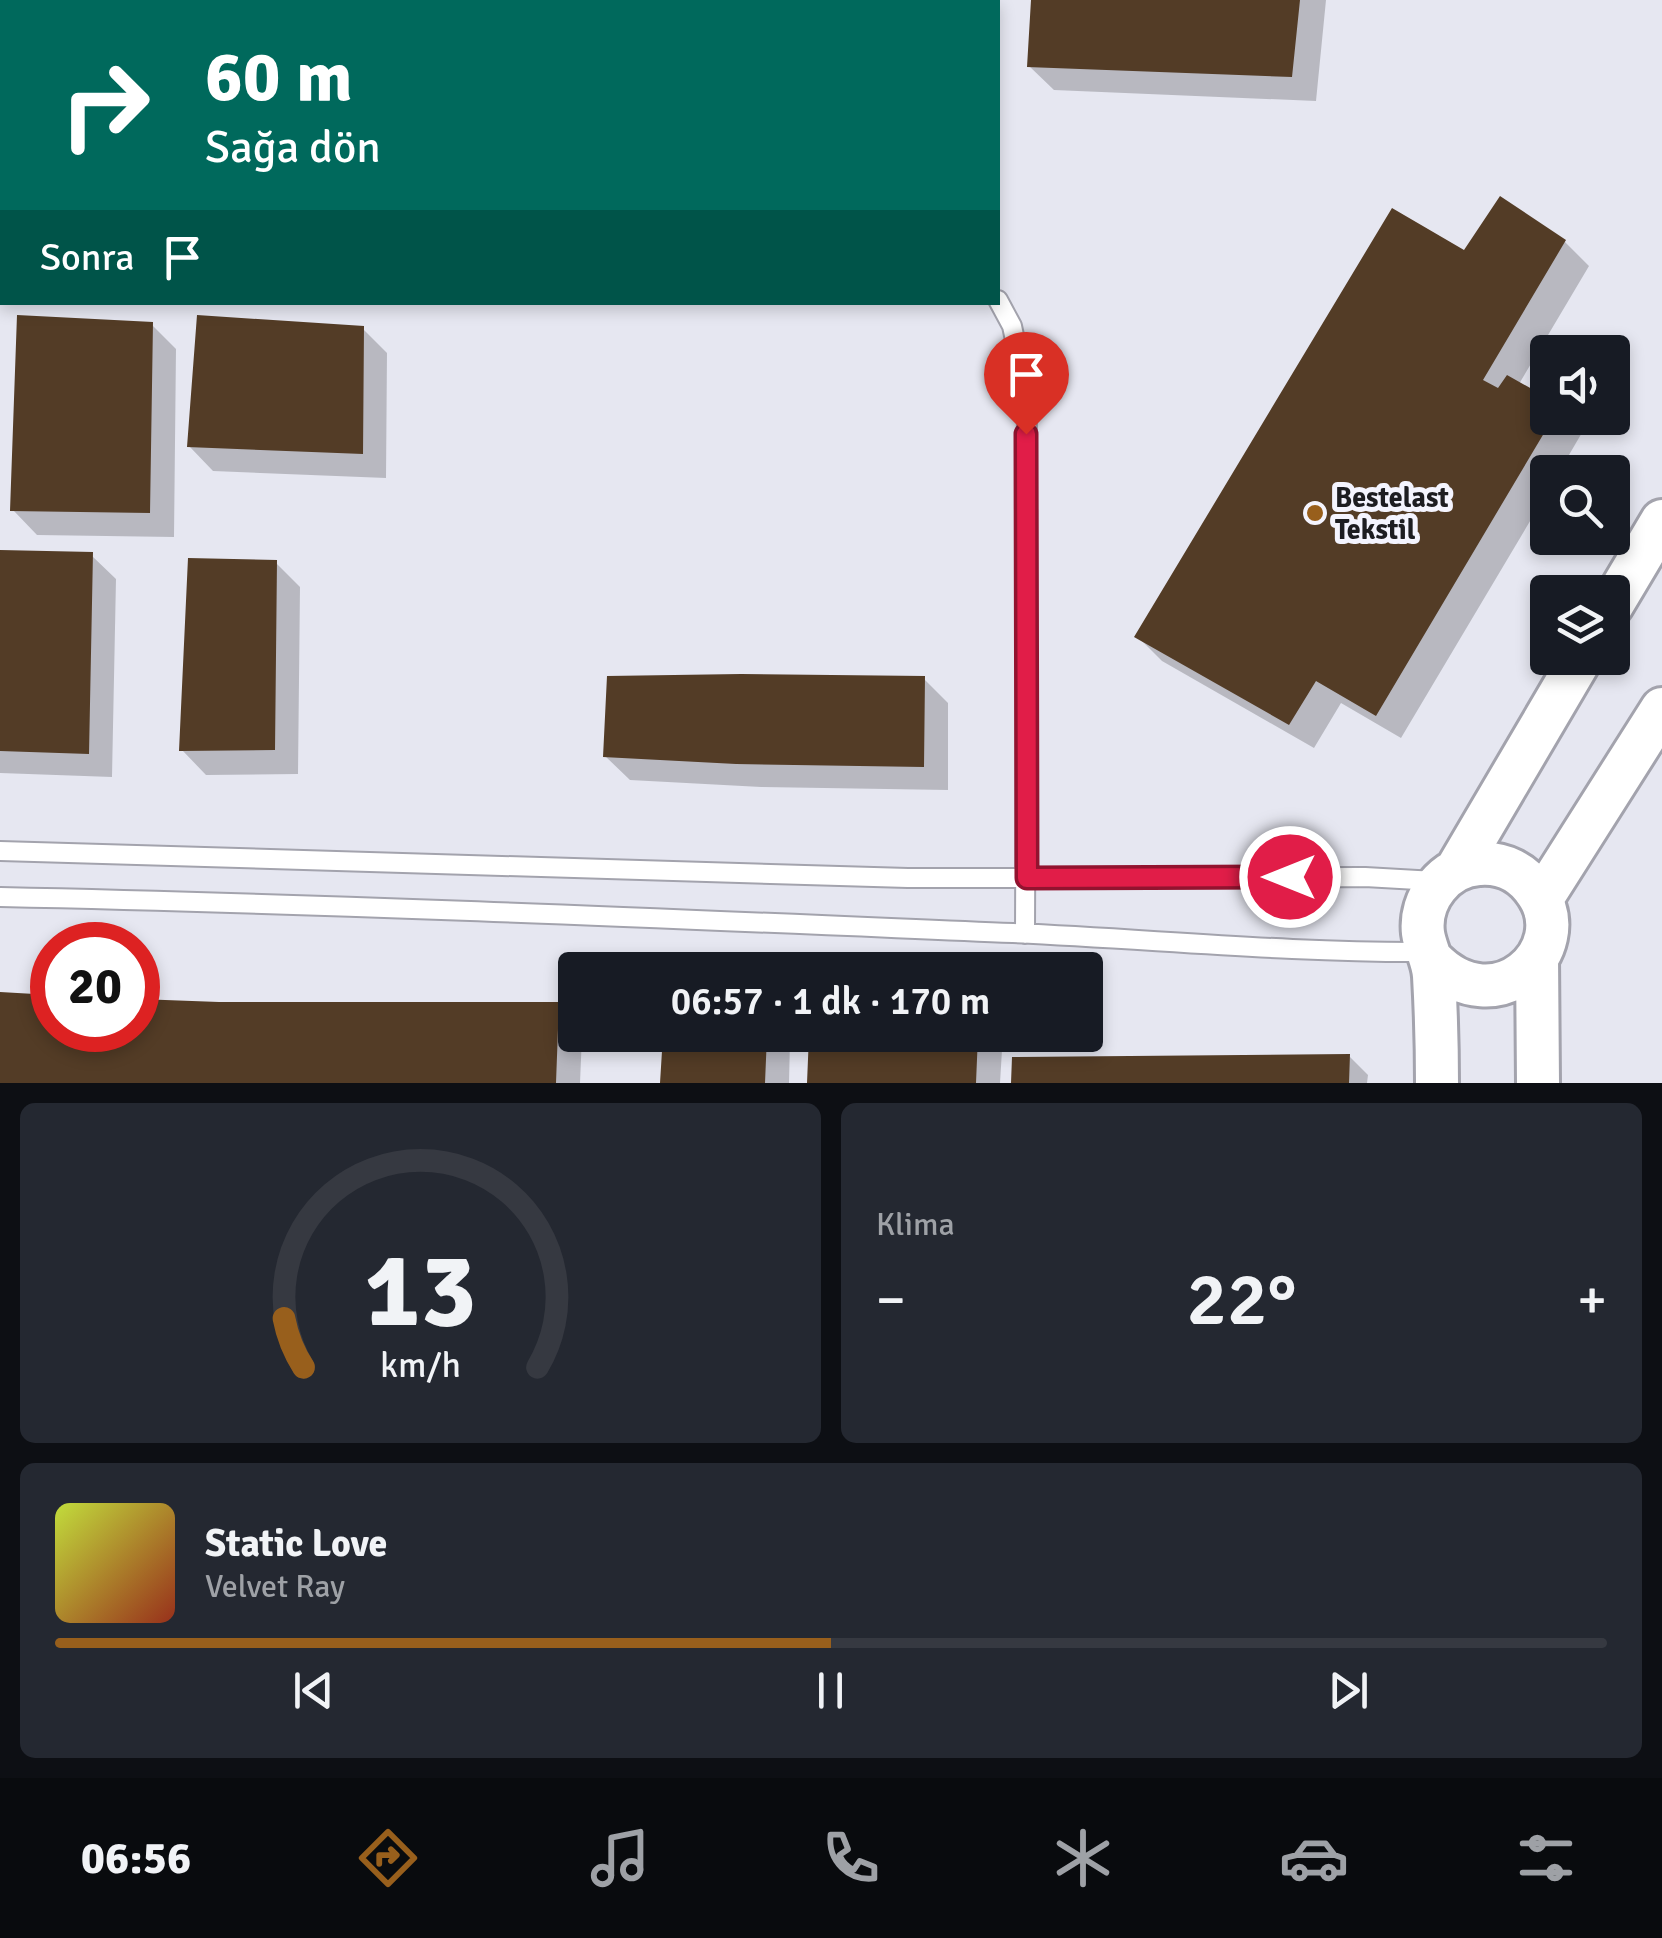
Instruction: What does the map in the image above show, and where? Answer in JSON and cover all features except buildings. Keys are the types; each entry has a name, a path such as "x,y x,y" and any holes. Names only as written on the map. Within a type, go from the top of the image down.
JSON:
{"street":[{"path":"1630,575 1662,521"},
{"path":"1437,1083 1431,956 1423,934 1423,915 1429,897 1449,875 1571,675"},
{"path":"1542,900 1662,709"},
{"path":"1431,956 1447,975 1466,984 1486,987 1505,984 1523,974 1545,940 1542,900 1530,883 1505,867 1476,864 1449,875"},
{"path":"1536,958 1538,1083"}],"lane":[{"path":"1000,304 1012,326 1026,397 1025,934"},
{"path":"0,851 868,877 1449,875"},
{"path":"0,897 277,903 1025,934 1431,956"}],"place":[{"name":"Bestelast Tekstil","path":"1315,513"}],"route":[{"path":"1026,434 1027,878 1290,877"}]}
